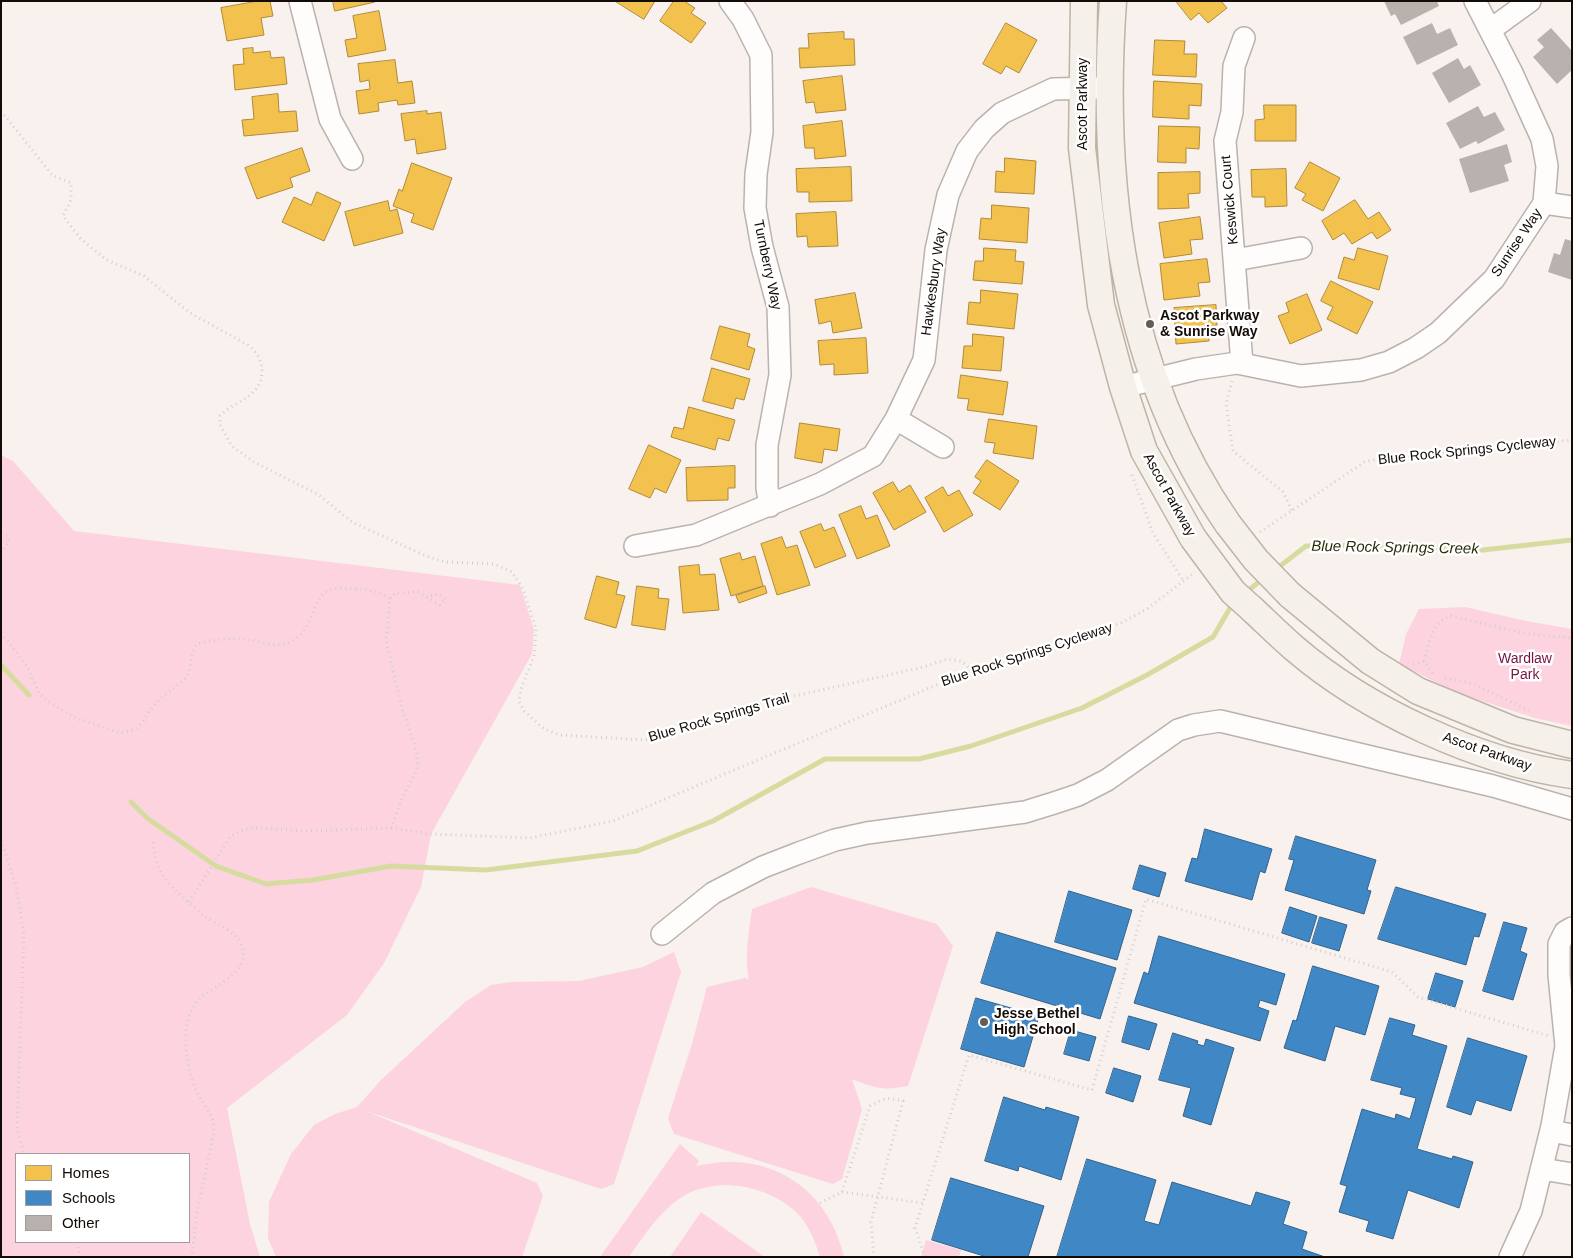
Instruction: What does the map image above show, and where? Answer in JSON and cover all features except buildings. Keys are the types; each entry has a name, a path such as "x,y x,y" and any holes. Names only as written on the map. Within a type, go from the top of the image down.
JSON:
{"main road":[{"name":"Ascot Parkway","path":"1084,1 1082,148 1092,246 1101,305 1123,388 1144,451 1193,538 1233,592 1295,649 1363,697 1434,734 1480,753 1547,772 1572,775"},
{"name":"Ascot Parkway","path":"1113,1 1111,155 1128,288 1136,327 1154,380 1192,468 1228,524 1256,560 1290,596 1370,662 1418,691 1514,730 1572,744"}],"street":[{"path":"300,1 330,119 352,159"},
{"name":"Turnberry Way","path":"730,1 743,20 761,56 762,132 756,174 755,208 762,247 778,307 780,375 767,445 766,488 770,506"},
{"name":"Sunrise Way","path":"1123,388 1196,369 1239,363 1301,376 1327,375 1361,370 1389,362 1416,348 1438,333 1494,279 1544,203 1547,166 1542,139 1475,1"},
{"path":"1490,30 1530,1"},
{"name":"Keswick Court","path":"1239,363 1235,260 1225,142 1232,112 1234,66 1244,38"},
{"name":"Hawkesbury Way","path":"635,546 696,535 820,484 873,456 896,419 924,360 936,250 948,195 967,151 984,129 1002,113 1053,89 1111,88"},
{"path":"1544,203 1572,206"},
{"path":"1235,260 1301,248"},
{"path":"896,419 943,447"},
{"path":"662,934 713,893 764,867 799,853 835,840 867,833 1026,812 1054,803 1078,795 1107,780 1163,738 1178,730 1194,725 1220,722 1493,786 1572,808"},
{"path":"1510,1257 1531,1211 1550,1132 1565,1041 1559,944 1565,932 1572,928"},
{"path":"1550,1132 1572,1135"},
{"path":"1542,1169 1572,1174"}],"path":[{"name":"Blue Rock Springs Trail","path":"1,111 52,175 72,183 71,200 63,216 80,238 105,259 144,276 190,313 248,345 256,352 261,360 260,384 254,393 220,416 220,425 232,446 254,462 319,495 352,522 396,543 445,562 494,564 512,572 523,589 536,628 534,656 521,689 519,702 524,711 544,729 574,737 644,740 671,735 754,705 920,668 948,659 960,661 972,670"},
{"path":"1239,363 1226,404 1234,450 1283,492 1292,511"},
{"name":"Blue Rock Springs Cycleway","path":"1258,532 1366,461 1572,440"},
{"path":"1131,472 1153,533 1183,580"},
{"path":"1,535 7,536 9,542 2,551 1,582"},
{"name":"Blue Rock Springs Cycleway","path":"189,902 230,837 245,830 258,828 308,831 391,828 431,834 530,838 613,821 972,670 1046,649 1121,623 1147,609 1183,580 1200,570"},
{"path":"1,633 27,666 39,693 46,700 73,717 120,733 134,730 143,722 160,698 184,680 189,673 192,655 198,644 232,638 280,645 293,641 302,635 320,596 328,590 338,588 363,589 382,592 390,598"},
{"path":"391,828 403,796 416,772 418,763 415,746 402,708 388,654 385,630 390,598 395,593 418,592 440,605 446,599 439,594 427,597"},
{"path":"1436,675 1430,672 1424,661 1435,626 1442,619 1451,616 1529,634 1572,638"},
{"path":"1442,678 1471,683 1538,715"},
{"path":"1,840 16,886 24,935 17,1128 24,1153"},
{"path":"153,842 156,864 164,880 203,915 233,934 241,944 243,953 242,963 237,971 201,997 188,1018 187,1032 190,1073 196,1092 213,1117 214,1131 196,1218 192,1257"},
{"path":"925,1257 915,1228 969,1055 1092,1090 1146,899 1392,972 1418,997 1565,1041"},
{"path":"842,1192 870,1106 888,1098 903,1100 871,1222 874,1257"},
{"path":"820,1203 842,1192 923,1202"},
{"path":"77,1243 80,1257"}],"green space":[{"path":"1,455 13,461 74,531 520,585 534,630 532,654 431,834 421,887 384,963 347,1015 227,1108 250,1224 260,1257 1,1257"},
{"name":"Wardlaw Park","path":"1465,607 1572,629 1572,726 1535,718 1460,694 1399,664 1406,634 1419,609"},
{"path":"811,887 937,924 953,946 908,1086 879,1088 852,1079 862,1109 842,1179 833,1184 674,1134 668,1118 692,1044 707,987 745,978 749,980 747,953 752,909"},
{"path":"674,952 681,972 614,1184 601,1189 366,1111 537,1183 543,1196 522,1257 276,1257 268,1238 269,1202 291,1154 314,1125 335,1114 357,1107 381,1080 465,1002 491,985 511,982 579,981 643,967"},
{"path":"680,1144 699,1161 696,1166 725,1162 755,1164 774,1170 791,1179 806,1190 830,1220 844,1257 820,1257 814,1239 805,1223 786,1204 760,1191 731,1185 703,1188 680,1198 663,1212 629,1257 600,1257"},
{"path":"701,1212 765,1257 670,1257"},
{"path":"926,1240 961,1250 959,1257 921,1257"}],"waterway":[{"name":"Blue Rock Springs Creek","path":"1275,570 1306,546 1391,545 1483,550 1572,540"},
{"name":"Blue Rock Springs Creek","path":"1245,593 1264,578"},
{"name":"Blue Rock Springs Creek","path":"131,802 147,818 216,866 266,884 313,880 391,866 486,870 637,851 713,821 825,759 919,759 971,746 1082,708 1147,675 1213,637 1233,603"},
{"name":"Blue Rock Springs Creek","path":"1,665 29,695"}],"place":[{"name":"Ascot Parkway & Sunrise Way","path":"1150,324"},
{"name":"Jesse Bethel High School","path":"984,1022"}]}
